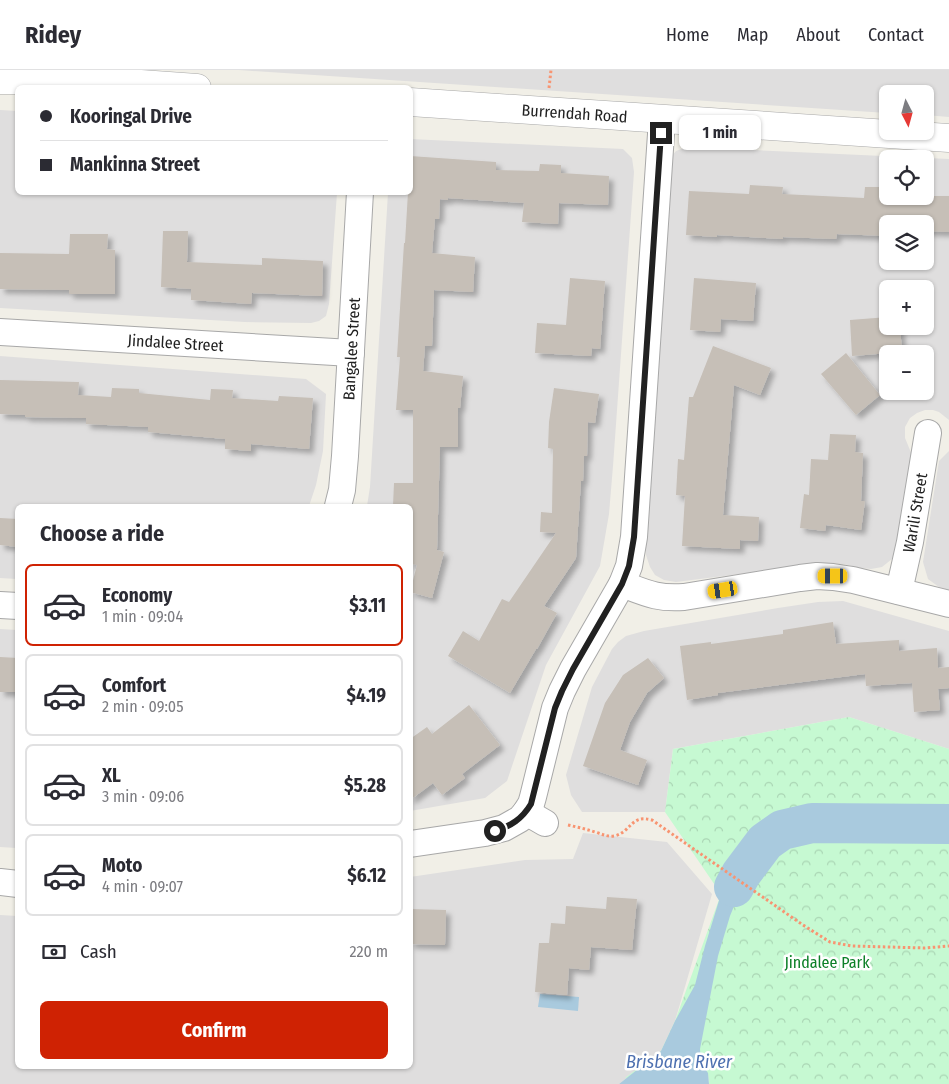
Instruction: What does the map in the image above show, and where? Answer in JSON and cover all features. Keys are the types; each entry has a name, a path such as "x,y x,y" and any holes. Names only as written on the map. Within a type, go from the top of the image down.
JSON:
{"street":[{"path":"34,70 72,79"},
{"path":"0,80 118,76 177,85"},
{"name":"Burrendah Road","path":"413,102 949,138"},
{"path":"413,844 485,833 504,828 520,819 535,818 533,797 555,708 573,669 622,584 629,566 634,537 662,119"},
{"name":"Bangalee Street","path":"338,504 342,490 345,456 360,195"},
{"name":"Jindalee Street","path":"0,332 351,353"},
{"name":"Warili Street","path":"899,592 910,542 928,433"},
{"path":"622,584 654,596 670,598 800,578 833,576 949,604"},
{"path":"0,605 15,606"},
{"path":"0,882 15,884"}],"path":[{"path":"535,818 596,832 604,836 613,836 621,833 638,819 652,820 830,942 852,946 925,948 949,946"}],"shaded area":[{"path":"239,70 949,70 949,117 934,116 934,85 879,85 879,112"},
{"path":"0,110 15,111 15,195 337,195 329,304 326,316 319,321 311,323 245,322 0,308"},
{"path":"413,139 623,149 632,158 634,172 609,514 600,566 546,665 507,781 485,798 413,810 413,504 367,504 370,487 388,195 413,195"},
{"path":"687,147 879,156 879,205 934,205 934,158 949,159 949,420 939,412 925,410 910,418 905,427 905,438 912,455 899,546 892,559 882,567 871,569 827,563 676,582 664,580 655,575 650,567 646,555 646,535 671,157 676,151"},
{"path":"0,356 306,379 326,394 323,451 316,485 310,504 15,504 15,579 0,578"},
{"path":"949,451 949,590 939,587 928,579 923,562 939,461"},
{"path":"843,601 949,631 949,749 849,717 673,749 665,812 582,812 571,795 566,775 592,687 612,649 618,642 626,636 644,631 778,608 818,602"},
{"path":"0,629 15,630 15,848 0,847"},
{"path":"583,833 667,842 712,894 675,1021 661,1051 619,1084 0,1084 0,915 15,916 15,1069 413,1069 413,877 525,860 573,859"}],"green space":[{"name":"Jindalee Park","path":"849,717 949,749 949,1084 709,1084 708,1074 625,1078 661,1051 675,1021 721,894 665,812 673,749"}],"water":[{"name":"Brisbane River","path":"765,842 747,874 730,916 718,956 700,1049 701,1063 708,1073 709,1084 619,1084 661,1051 695,985 721,894 738,867"},
{"path":"540,994 579,997 578,1011 538,1007"}],"building":[{"path":"413,156 496,162 496,170 539,171 540,164 561,165 561,173 609,176 608,205 559,203 558,224 522,222 524,203 440,199 439,219 435,219 432,253 475,257 473,292 434,290 432,346 425,346 423,371 463,376 460,408 458,408 458,447 440,447 437,550 444,552 432,598 413,593 413,580 417,565 413,564 413,504 393,504 394,483 413,483 413,410 396,410 400,357 397,357 408,195 413,195"},
{"path":"750,185 783,187 782,194 864,198 865,187 879,187 879,205 934,205 934,196 949,196 949,232 934,231 934,215 879,215 879,236 837,234 836,239 783,237 783,239 686,235 689,191 749,194"},
{"path":"163,231 188,231 187,262 262,265 262,258 323,261 322,296 252,293 251,304 191,300 191,289 161,287"},
{"path":"70,234 108,234 107,249 115,250 115,294 69,294 69,290 0,289 0,253 69,254"},
{"path":"570,278 605,281 600,349 592,348 591,356 535,353 537,323 566,325"},
{"path":"694,278 756,283 753,321 721,319 720,332 690,330"},
{"path":"879,318 879,335 901,335 901,345 879,345 879,354 852,356 850,320"},
{"path":"713,346 771,368 760,395 734,385 723,515 759,517 758,541 740,540 740,549 682,546 685,496 676,495 678,459 684,460 689,397 693,397"},
{"path":"846,353 879,396 856,415 821,374"},
{"path":"0,380 79,382 78,395 111,397 112,388 139,389 139,393 210,400 211,389 233,390 232,398 278,401 279,396 313,398 309,449 251,444 251,451 225,449 225,439 148,432 148,427 86,424 86,418 25,417 25,415 0,414"},
{"path":"554,388 599,394 595,423 588,422 587,456 584,456 583,481 581,481 576,558 544,606 557,613 510,693 448,656 463,631 479,641 502,599 509,602 556,533 540,532 541,512 552,513 553,449 548,448 549,422"},
{"path":"830,434 856,435 855,452 863,453 861,501 865,501 861,530 826,525 825,531 800,528 804,494 809,495 811,459 828,460"},
{"path":"0,518 15,519 15,547 0,545"},
{"path":"833,622 836,644 899,640 899,651 937,648 938,668 949,667 949,688 938,689 940,710 914,712 912,683 866,686 865,674 718,693 718,695 687,700 680,646 711,642 711,644 783,634 783,630"},
{"path":"0,657 15,658 15,692 0,692"},
{"path":"648,658 664,678 647,693 630,722 620,750 647,760 638,785 583,766 605,703 623,675"},
{"path":"469,705 500,745 462,774 465,778 442,795 433,783 413,798 413,737 427,727 432,734"},
{"path":"607,897 637,899 632,950 591,947 589,970 569,968 567,995 535,992 539,943 549,943 551,923 565,924 566,906 606,909"},
{"path":"413,909 446,910 445,945 413,944"}],"waterway":[{"path":"734,887 741,874 765,842 782,830 812,823 949,824"}],"route":[{"path":"495,831 520,819 531,804 555,708 573,669 622,584 629,566 634,537 661,133"}]}
